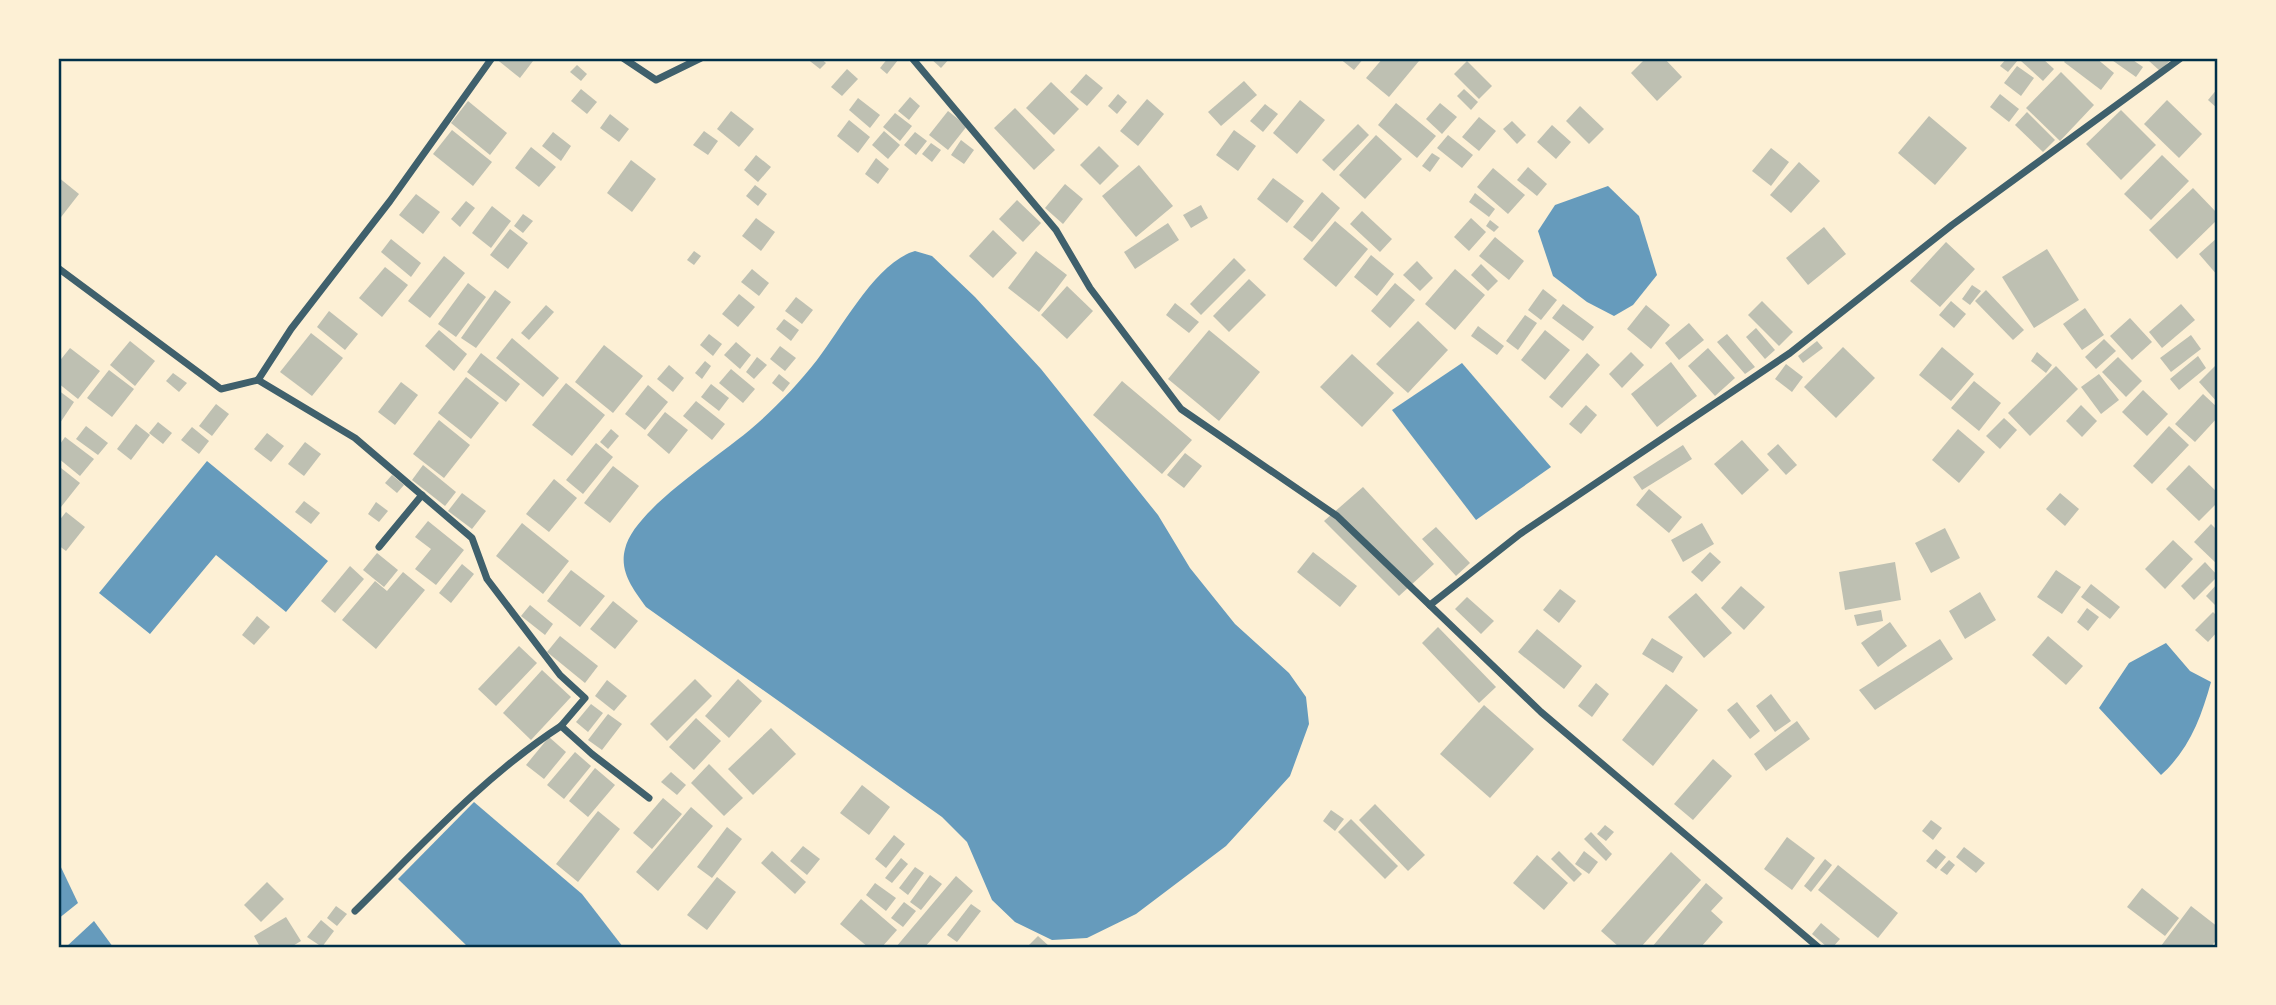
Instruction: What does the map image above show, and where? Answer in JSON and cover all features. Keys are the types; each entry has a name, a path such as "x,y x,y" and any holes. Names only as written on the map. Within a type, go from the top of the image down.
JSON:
{"street":[{"path":"58,268 221,389 258,380 291,329 390,201 492,58"},
{"path":"624,58 656,80 701,58"},
{"path":"912,58 1056,230 1090,288 1181,409 1337,516 1541,712 1818,947"},
{"path":"1430,605 1520,534 1790,353 1952,225 2181,58"},
{"path":"258,380 355,438 472,538 487,579 560,675 585,698 561,726 532,745 466,803 355,911"},
{"path":"379,547 422,495"},
{"path":"561,726 649,798"}],"water":[{"path":"1608,186 1639,216 1657,275 1633,305 1614,316 1587,302 1553,276 1538,231 1555,205"},
{"path":"915,251 932,256 975,297 1041,369 1158,515 1190,568 1235,624 1289,673 1306,697 1309,724 1290,776 1226,846 1136,914 1087,938 1052,940 1015,922 992,900 967,842 942,817 646,607 626,573 625,549 632,533 645,516 683,481 774,408 817,360 873,282 887,268"},
{"path":"1462,363 1551,467 1476,520 1392,410"},
{"path":"207,461 328,561 286,612 216,555 150,634 99,593"},
{"path":"2166,643 2190,671 2211,682 2193,733 2179,755 2161,775 2099,708 2129,663"},
{"path":"474,802 582,894 623,947 468,947 398,879"},
{"path":"58,861 78,903 58,919"},
{"path":"94,921 113,947 66,947"}],"building":[{"path":"495,58 528,58 533,61 520,78"},
{"path":"806,58 820,58 826,63 820,69"},
{"path":"888,58 898,60 887,74 880,68"},
{"path":"930,58 950,58 941,68"},
{"path":"1339,58 1364,58 1354,70"},
{"path":"1383,58 1416,58 1419,61 1389,97 1366,78"},
{"path":"1646,58 1664,58 1682,77 1657,101 1631,73"},
{"path":"2007,58 2018,60 2008,72 2000,66"},
{"path":"2024,58 2042,58 2054,69 2043,81 2021,61"},
{"path":"2067,58 2096,58 2114,73 2101,90 2064,62"},
{"path":"2109,58 2130,58 2143,67 2136,77"},
{"path":"2151,58 2172,58 2160,71 2149,61"},
{"path":"1467,61 1492,86 1479,99 1454,74"},
{"path":"577,65 587,74 581,81 570,72"},
{"path":"2017,66 2034,78 2021,96 2004,83"},
{"path":"847,69 858,79 842,96 831,87"},
{"path":"2061,72 2094,105 2060,141 2026,108"},
{"path":"1086,74 1103,88 1087,106 1070,92"},
{"path":"1244,81 1257,95 1221,126 1208,112"},
{"path":"1051,82 1079,109 1054,135 1026,108"},
{"path":"2218,88 2218,109 2208,100"},
{"path":"581,89 597,102 587,114 571,101"},
{"path":"1464,89 1478,102 1471,110 1457,96"},
{"path":"1118,94 1127,102 1117,114 1108,106"},
{"path":"2000,94 2019,109 2009,122 1990,107"},
{"path":"910,97 920,106 909,120 898,111"},
{"path":"858,98 880,115 870,128 849,110"},
{"path":"1147,99 1164,114 1138,146 1120,131"},
{"path":"1300,100 1325,120 1297,154 1273,133"},
{"path":"2167,100 2202,134 2179,158 2144,124"},
{"path":"468,101 507,133 490,155 451,123"},
{"path":"1396,103 1436,136 1417,158 1378,125"},
{"path":"1440,103 1457,117 1442,134 1426,119"},
{"path":"1265,104 1278,114 1263,132 1250,121"},
{"path":"1580,106 1604,129 1589,144 1566,121"},
{"path":"1015,108 1055,150 1034,170 994,128"},
{"path":"2121,110 2156,145 2121,180 2086,144"},
{"path":"731,111 754,129 739,147 717,129"},
{"path":"948,111 967,126 948,150 929,135"},
{"path":"2027,112 2055,140 2043,152 2015,125"},
{"path":"895,113 912,126 900,141 883,127"},
{"path":"610,114 629,129 619,142 600,128"},
{"path":"1929,116 1967,148 1935,185 1898,153"},
{"path":"1479,117 1496,131 1479,151 1462,137"},
{"path":"849,120 870,137 858,153 837,136"},
{"path":"1512,121 1526,135 1517,144 1503,129"},
{"path":"1358,124 1369,135 1334,171 1322,160"},
{"path":"1552,125 1571,142 1556,159 1537,142"},
{"path":"452,130 492,162 473,186 433,154"},
{"path":"1234,130 1256,146 1238,171 1216,155"},
{"path":"704,131 718,141 708,155 693,145"},
{"path":"884,131 900,145 888,159 872,145"},
{"path":"553,132 571,146 561,161 542,146"},
{"path":"915,132 927,141 916,155 904,145"},
{"path":"1376,135 1402,159 1365,199 1339,175"},
{"path":"1448,135 1473,155 1462,168 1437,148"},
{"path":"961,140 974,150 964,164 951,155"},
{"path":"931,143 941,150 932,162 922,154"},
{"path":"1099,146 1119,166 1100,185 1080,165"},
{"path":"531,147 556,167 539,187 515,168"},
{"path":"1771,148 1789,162 1771,186 1752,171"},
{"path":"1432,153 1440,158 1430,172 1422,166"},
{"path":"756,155 771,167 758,182 744,170"},
{"path":"2162,155 2189,181 2151,220 2124,194"},
{"path":"876,158 889,169 878,184 865,174"},
{"path":"631,160 656,179 632,212 607,193"},
{"path":"1799,162 1820,181 1791,213 1770,195"},
{"path":"1139,165 1173,206 1136,237 1102,196"},
{"path":"1528,167 1547,184 1537,196 1517,180"},
{"path":"1493,168 1525,195 1508,214 1477,187"},
{"path":"58,177 79,194 58,221"},
{"path":"1273,178 1304,201 1287,223 1257,199"},
{"path":"1065,184 1083,199 1063,224 1045,208"},
{"path":"755,185 767,194 758,206 746,196"},
{"path":"2193,188 2218,214 2218,219 2177,259 2149,230"},
{"path":"1322,192 1340,208 1312,242 1293,227"},
{"path":"1475,193 1495,209 1489,217 1469,202"},
{"path":"416,194 440,212 423,234 399,215"},
{"path":"1017,200 1041,223 1023,242 999,219"},
{"path":"466,201 475,208 460,227 451,219"},
{"path":"1201,205 1208,218 1191,228 1183,215"},
{"path":"492,206 511,221 491,248 472,233"},
{"path":"1362,211 1392,239 1380,252 1350,224"},
{"path":"523,214 533,221 523,233 514,226"},
{"path":"756,218 775,232 761,251 742,236"},
{"path":"1471,218 1486,232 1469,251 1454,237"},
{"path":"1490,220 1499,227 1494,232 1486,226"},
{"path":"1335,221 1368,249 1336,287 1303,259"},
{"path":"1168,223 1179,240 1135,269 1124,252"},
{"path":"1824,227 1846,254 1808,285 1786,258"},
{"path":"510,229 528,243 508,269 490,255"},
{"path":"993,230 1017,253 993,278 969,256"},
{"path":"1495,237 1524,261 1509,280 1479,256"},
{"path":"2218,237 2218,276 2199,254"},
{"path":"391,239 421,263 411,277 381,252"},
{"path":"1946,242 1975,269 1940,307 1910,281"},
{"path":"2047,249 2079,300 2034,328 2002,277"},
{"path":"694,251 701,256 694,265 687,260"},
{"path":"1036,251 1067,275 1039,312 1008,288"},
{"path":"1371,255 1394,274 1377,296 1354,277"},
{"path":"444,256 465,273 430,318 408,301"},
{"path":"1234,258 1246,270 1201,315 1190,304"},
{"path":"1417,261 1433,278 1420,291 1403,275"},
{"path":"1481,264 1498,281 1488,291 1471,275"},
{"path":"385,267 408,285 382,317 359,298"},
{"path":"752,269 769,283 759,296 741,282"},
{"path":"1455,269 1485,295 1455,330 1425,304"},
{"path":"1249,279 1266,295 1229,332 1213,316"},
{"path":"468,283 486,297 456,337 438,324"},
{"path":"1395,283 1415,300 1390,328 1371,311"},
{"path":"1972,285 1981,291 1970,305 1962,299"},
{"path":"1067,286 1093,311 1067,339 1041,315"},
{"path":"1543,289 1557,300 1541,320 1528,310"},
{"path":"495,290 511,302 476,348 461,338"},
{"path":"1986,290 2024,330 2013,340 1975,301"},
{"path":"739,294 755,307 738,327 722,314"},
{"path":"796,297 813,310 802,324 785,311"},
{"path":"1762,301 1793,332 1779,346 1748,315"},
{"path":"1951,301 1966,314 1954,328 1939,315"},
{"path":"1175,303 1199,322 1189,333 1166,315"},
{"path":"1563,304 1594,327 1583,341 1552,318"},
{"path":"2181,304 2195,320 2162,348 2149,332"},
{"path":"546,305 554,312 529,340 521,333"},
{"path":"1646,305 1670,325 1651,349 1627,329"},
{"path":"2085,308 2104,335 2082,350 2063,324"},
{"path":"329,311 358,334 345,350 317,327"},
{"path":"1525,315 1537,323 1518,350 1506,341"},
{"path":"2130,318 2152,342 2132,360 2110,336"},
{"path":"784,319 799,330 791,341 776,329"},
{"path":"1418,321 1448,350 1408,393 1376,364"},
{"path":"1689,323 1704,340 1679,360 1665,343"},
{"path":"1478,326 1504,346 1497,355 1471,336"},
{"path":"1756,328 1775,350 1765,359 1746,337"},
{"path":"439,330 467,354 454,371 425,346"},
{"path":"1209,330 1260,372 1219,421 1168,379"},
{"path":"1545,330 1570,350 1545,380 1521,360"},
{"path":"311,333 343,358 312,396 280,372"},
{"path":"709,334 722,344 713,356 700,345"},
{"path":"1727,334 1755,367 1745,374 1717,342"},
{"path":"2191,335 2201,349 2171,372 2160,358"},
{"path":"512,338 559,378 543,397 496,358"},
{"path":"2104,339 2116,351 2096,369 2085,357"},
{"path":"130,341 155,361 135,386 110,365"},
{"path":"1817,341 1823,348 1803,363 1798,356"},
{"path":"736,342 751,355 740,369 724,355"},
{"path":"604,345 643,376 613,413 575,382"},
{"path":"780,346 796,358 785,371 770,359"},
{"path":"1843,347 1875,378 1836,418 1804,387"},
{"path":"1942,347 1974,374 1951,401 1919,375"},
{"path":"70,348 100,371 78,399 58,383 58,363"},
{"path":"1708,348 1735,378 1715,396 1688,366"},
{"path":"1631,352 1644,365 1622,388 1609,374"},
{"path":"2037,352 2052,365 2046,373 2031,361"},
{"path":"481,353 520,384 506,402 467,372"},
{"path":"1587,353 1600,365 1562,408 1549,397"},
{"path":"1352,354 1394,393 1362,427 1320,387"},
{"path":"2198,356 2206,368 2179,390 2170,379"},
{"path":"757,357 767,365 754,379 746,372"},
{"path":"2118,357 2142,381 2126,397 2102,372"},
{"path":"705,361 711,366 702,379 695,373"},
{"path":"1671,362 1697,396 1657,427 1631,394"},
{"path":"2218,363 2218,403 2199,382"},
{"path":"1786,364 1803,377 1792,392 1775,379"},
{"path":"669,365 684,378 673,392 657,379"},
{"path":"2056,366 2078,389 2030,436 2008,413"},
{"path":"731,369 755,389 743,403 719,383"},
{"path":"109,370 134,389 112,417 87,398"},
{"path":"173,373 187,383 179,392 166,381"},
{"path":"779,374 790,383 783,392 772,383"},
{"path":"2099,374 2119,400 2101,414 2081,387"},
{"path":"466,377 499,403 471,439 438,413"},
{"path":"1122,381 1192,440 1162,474 1093,415"},
{"path":"1974,381 2001,403 1979,431 1951,408"},
{"path":"401,382 418,395 395,425 378,412"},
{"path":"566,383 605,415 572,456 532,425"},
{"path":"711,384 729,398 719,411 701,397"},
{"path":"648,385 668,402 645,430 625,414"},
{"path":"58,390 74,402 58,426"},
{"path":"2143,390 2168,414 2147,436 2122,412"},
{"path":"2203,394 2218,408 2218,417 2195,442 2175,424"},
{"path":"696,401 725,424 712,440 683,416"},
{"path":"216,404 229,414 212,436 199,426"},
{"path":"1586,405 1597,415 1581,434 1569,424"},
{"path":"2081,405 2097,421 2082,437 2066,421"},
{"path":"665,412 688,430 669,454 647,435"},
{"path":"2004,418 2017,430 2000,449 1986,436"},
{"path":"439,420 470,445 444,478 413,454"},
{"path":"158,422 172,433 163,444 149,433"},
{"path":"136,424 150,435 131,460 117,449"},
{"path":"86,426 108,443 98,455 76,439"},
{"path":"2169,426 2189,445 2152,484 2133,466"},
{"path":"192,427 209,441 199,454 181,440"},
{"path":"611,429 619,436 608,449 600,442"},
{"path":"1958,429 1985,452 1959,483 1932,460"},
{"path":"267,433 284,446 271,462 254,449"},
{"path":"65,437 94,459 80,476 58,458 58,447"},
{"path":"1742,440 1769,470 1742,495 1714,464"},
{"path":"305,442 321,454 304,476 288,464"},
{"path":"596,443 613,457 583,494 566,480"},
{"path":"1778,444 1797,465 1786,475 1767,454"},
{"path":"1683,445 1692,459 1642,490 1633,477"},
{"path":"1185,453 1202,466 1184,488 1167,475"},
{"path":"423,465 456,492 445,506 412,480"},
{"path":"2189,465 2218,493 2218,502 2199,521 2166,489"},
{"path":"613,466 639,486 610,523 584,503"},
{"path":"61,468 80,483 61,507 58,505 58,472"},
{"path":"392,475 404,485 397,493 385,483"},
{"path":"554,479 577,498 549,532 526,514"},
{"path":"1363,487 1434,564 1399,596 1324,521"},
{"path":"1649,489 1682,517 1669,533 1636,505"},
{"path":"462,493 486,511 472,529 448,511"},
{"path":"2060,493 2079,509 2065,526 2046,509"},
{"path":"304,501 320,513 311,524 295,512"},
{"path":"376,502 388,511 379,522 368,514"},
{"path":"66,512 85,527 66,551 58,545 58,522"},
{"path":"428,521 464,550 436,585 415,569 431,549 415,537"},
{"path":"522,523 569,561 543,594 496,556"},
{"path":"1702,523 1714,544 1683,562 1671,540"},
{"path":"2211,524 2218,531 2218,565 2194,542"},
{"path":"1436,527 1470,563 1456,576 1422,539"},
{"path":"1945,528 1960,558 1931,573 1915,543"},
{"path":"2173,540 2193,559 2165,589 2145,569"},
{"path":"1313,552 1357,586 1340,607 1297,572"},
{"path":"1710,552 1721,562 1702,582 1691,572"},
{"path":"377,553 398,570 384,587 363,570"},
{"path":"1895,562 1901,600 1845,610 1839,572"},
{"path":"2205,562 2218,576 2194,600 2181,586"},
{"path":"462,564 474,574 451,603 439,593"},
{"path":"350,566 364,579 335,613 321,601"},
{"path":"571,570 605,596 580,627 547,601"},
{"path":"2056,570 2081,587 2062,614 2037,597"},
{"path":"403,572 425,590 376,649 342,620 375,581 387,591"},
{"path":"2218,583 2218,608 2206,596"},
{"path":"2091,584 2120,607 2110,619 2081,597"},
{"path":"1741,586 1765,607 1744,630 1721,608"},
{"path":"1560,589 1576,601 1559,623 1543,610"},
{"path":"1980,592 1996,620 1965,639 1949,611"},
{"path":"1696,593 1732,633 1704,658 1668,617"},
{"path":"1467,597 1494,621 1481,634 1455,609"},
{"path":"613,601 638,621 615,649 590,629"},
{"path":"530,605 553,624 545,635 521,616"},
{"path":"2087,608 2099,617 2088,631 2077,622"},
{"path":"1881,610 1883,621 1857,626 1854,615"},
{"path":"2213,612 2218,617 2218,631 2208,642 2195,630"},
{"path":"257,616 270,627 254,645 242,635"},
{"path":"1890,622 1907,646 1878,667 1861,643"},
{"path":"1438,627 1496,687 1479,703 1422,643"},
{"path":"1537,629 1582,666 1564,689 1518,652"},
{"path":"560,636 598,666 585,683 547,652"},
{"path":"2048,636 2083,666 2066,685 2032,655"},
{"path":"1652,638 1683,657 1673,673 1642,654"},
{"path":"1940,639 1953,659 1875,710 1859,690"},
{"path":"519,646 537,663 496,706 478,689"},
{"path":"542,670 571,697 531,740 503,713"},
{"path":"695,679 712,696 667,741 650,724"},
{"path":"738,679 762,701 729,738 705,716"},
{"path":"607,680 627,696 614,711 595,696"},
{"path":"1596,683 1609,694 1592,717 1578,706"},
{"path":"1666,684 1698,710 1653,766 1622,740"},
{"path":"1771,694 1791,721 1775,732 1756,706"},
{"path":"1737,702 1760,731 1750,739 1727,710"},
{"path":"591,704 603,713 588,732 576,722"},
{"path":"1484,705 1534,749 1490,798 1440,754"},
{"path":"608,714 622,724 602,750 588,740"},
{"path":"696,718 721,741 694,770 669,747"},
{"path":"1797,721 1810,739 1766,771 1754,754"},
{"path":"771,728 796,754 753,795 728,769"},
{"path":"549,737 566,752 544,779 526,765"},
{"path":"575,752 591,766 564,799 547,785"},
{"path":"1713,759 1732,776 1693,820 1674,804"},
{"path":"709,764 743,798 724,816 691,783"},
{"path":"595,768 615,785 588,817 569,801"},
{"path":"671,772 686,785 677,795 661,782"},
{"path":"862,785 890,807 869,835 840,813"},
{"path":"663,798 682,814 652,849 633,833"},
{"path":"1375,804 1425,855 1408,871 1359,820"},
{"path":"691,807 713,826 658,891 636,872"},
{"path":"1331,810 1344,819 1335,831 1323,821"},
{"path":"598,811 620,829 578,882 556,864"},
{"path":"1351,819 1398,866 1385,879 1338,832"},
{"path":"1931,820 1942,828 1933,840 1922,831"},
{"path":"1605,825 1614,832 1606,841 1597,834"},
{"path":"727,827 742,839 712,878 697,867"},
{"path":"1591,832 1612,854 1606,861 1584,839"},
{"path":"894,835 905,844 886,868 875,859"},
{"path":"1787,837 1815,858 1792,890 1764,869"},
{"path":"803,846 820,859 807,875 790,861"},
{"path":"1964,847 1985,863 1976,873 1956,857"},
{"path":"1936,849 1946,857 1936,869 1926,861"},
{"path":"772,851 806,882 795,894 761,863"},
{"path":"1559,851 1582,874 1574,882 1551,859"},
{"path":"1584,851 1598,862 1589,874 1575,864"},
{"path":"1671,852 1701,880 1641,947 1619,947 1601,931"},
{"path":"1537,855 1568,883 1544,910 1513,883"},
{"path":"901,858 908,864 892,883 885,878"},
{"path":"1825,859 1832,865 1811,892 1804,886"},
{"path":"1949,860 1955,865 1947,875 1940,870"},
{"path":"1838,865 1898,913 1878,938 1818,890"},
{"path":"915,867 924,873 908,895 899,888"},
{"path":"930,875 942,884 921,910 910,902"},
{"path":"956,876 973,891 925,947 896,947"},
{"path":"717,877 736,892 707,930 687,915"},
{"path":"267,882 284,899 261,922 244,905"},
{"path":"875,883 896,898 886,911 866,895"},
{"path":"1706,883 1723,898 1711,911 1723,922 1701,947 1652,947"},
{"path":"2142,888 2179,918 2165,936 2127,907"},
{"path":"861,899 897,930 882,947 868,947 840,924"},
{"path":"904,902 916,911 903,927 891,918"},
{"path":"971,904 981,911 957,942 947,935"},
{"path":"336,906 347,914 337,926 327,918"},
{"path":"2191,906 2218,927 2218,938 2211,947 2161,946"},
{"path":"286,917 301,941 291,947 260,947 254,936"},
{"path":"321,920 334,931 322,947 307,937"},
{"path":"1821,923 1840,939 1833,947 1827,947 1812,934"},
{"path":"1038,936 1050,947 1027,947"}]}
